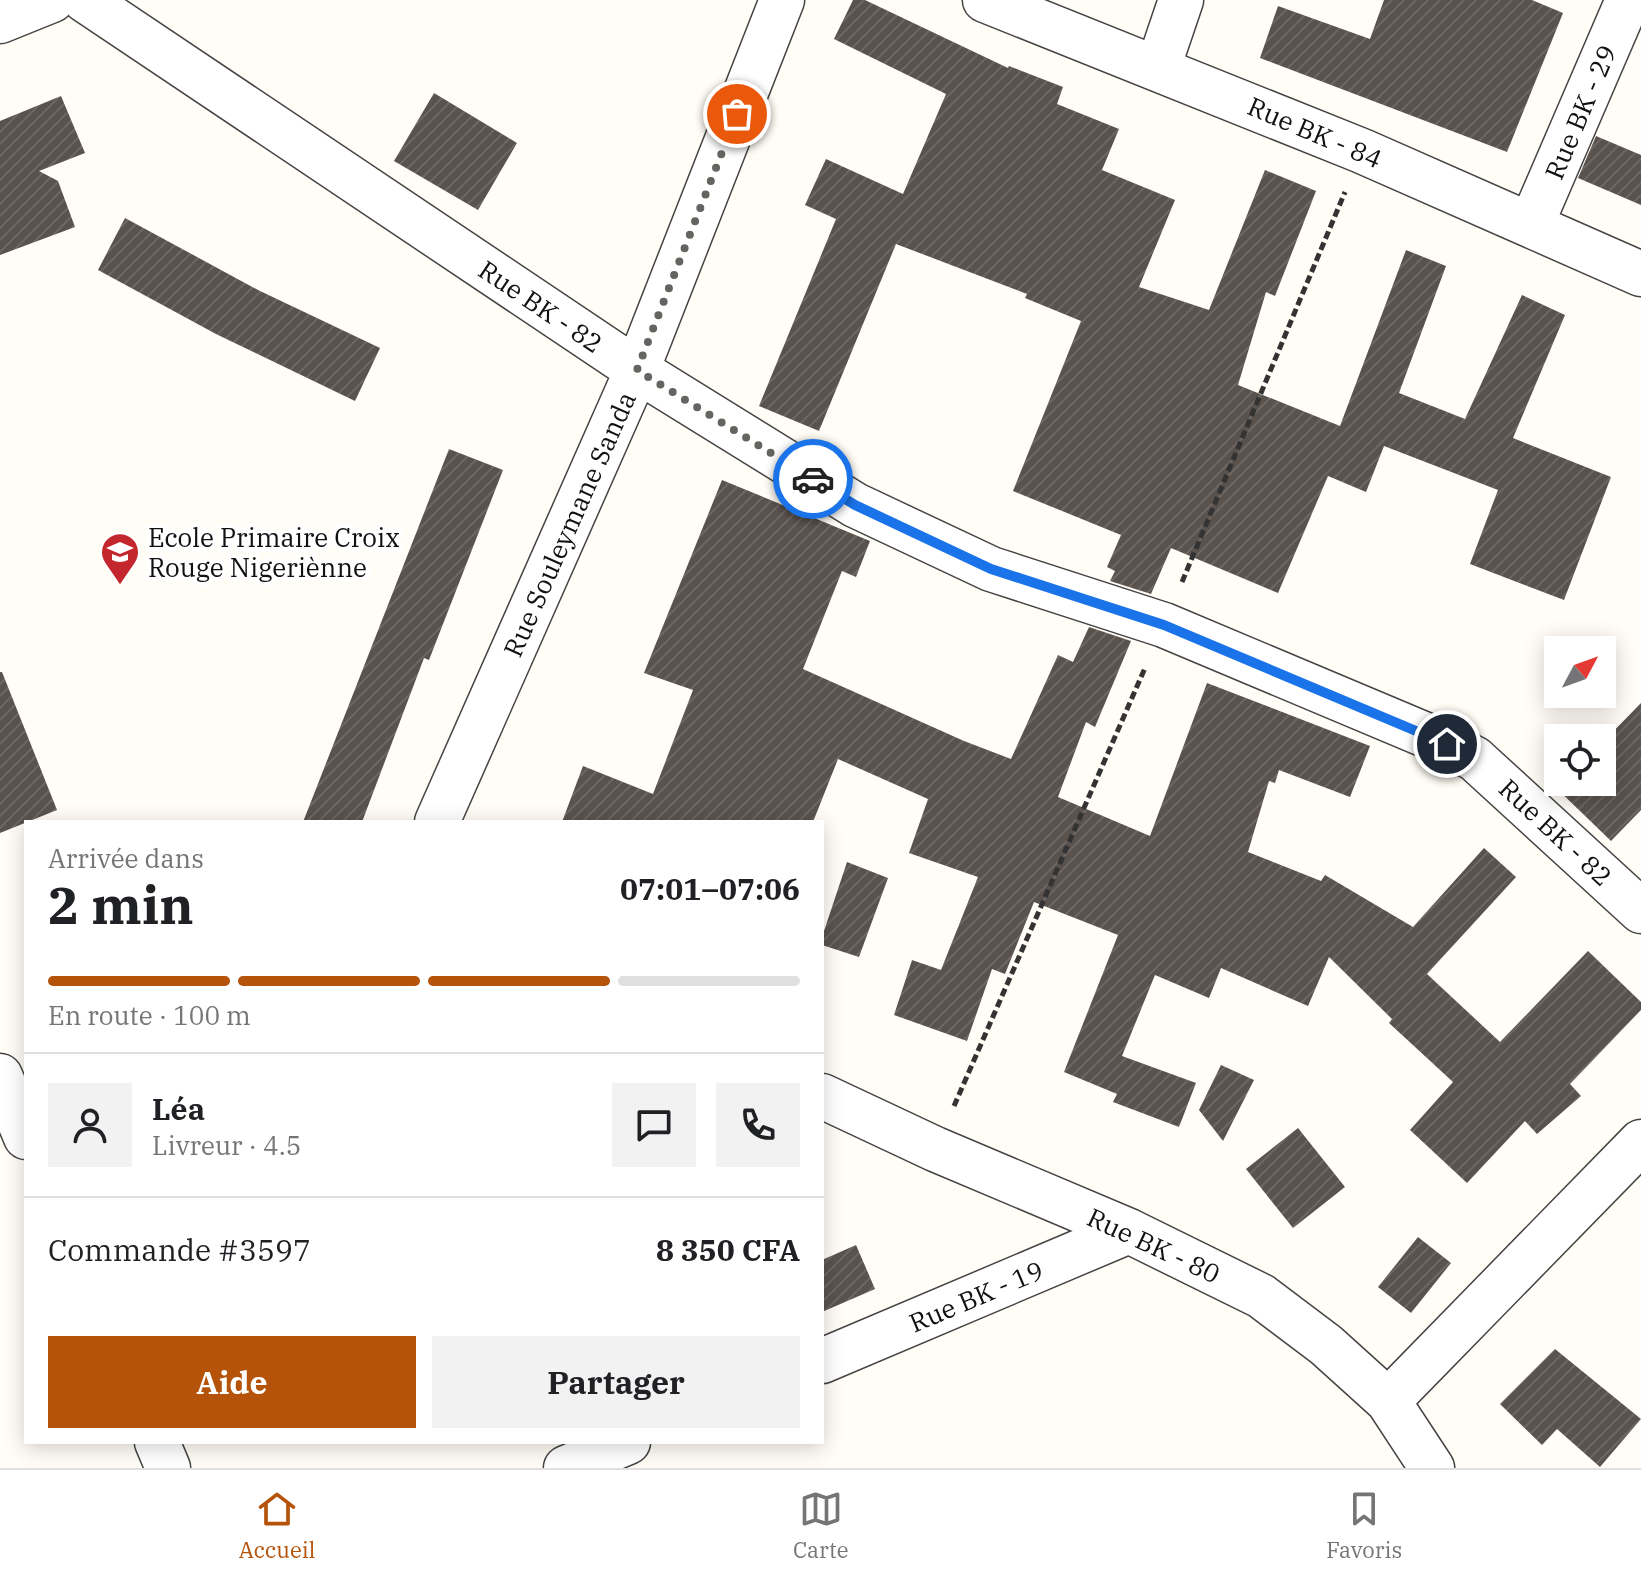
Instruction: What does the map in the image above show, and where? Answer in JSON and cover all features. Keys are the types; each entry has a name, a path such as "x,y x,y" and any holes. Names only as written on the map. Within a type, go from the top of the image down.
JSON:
{"street":[{"path":"0,21 52,0"},
{"name":"Rue BK - 82","path":"85,0 637,370 855,505 991,569 1164,625 1447,744 1475,759 1641,911"},
{"name":"Rue Souleymane Sanda","path":"438,820 637,370 782,0"},
{"name":"Rue BK - 84","path":"985,0 1362,151 1641,274"},
{"path":"1158,68 1181,0"},
{"name":"Rue BK - 29","path":"1531,225 1628,0"},
{"name":"Rue BK - 80","path":"824,1097 935,1149 1129,1231 1261,1296 1326,1345 1388,1401 1432,1468"},
{"path":"1388,1401 1641,1142"},
{"name":"Rue BK - 19","path":"824,1360 1129,1231"},
{"path":"158,1444 168,1468"},
{"path":"566,1468 623,1444"}],"building":[{"path":"853,0 865,0 1008,68 1063,87 1057,104 1119,129 1102,170 1175,200 1139,287 1209,310 1265,170 1316,191 1275,296 1266,292 1238,385 1340,426 1406,250 1446,266 1399,393 1465,419 1522,295 1565,315 1513,438 1611,477 1564,600 1470,564 1498,490 1384,446 1366,492 1328,476 1278,593 1171,548 1151,594 1110,581 1115,571 1107,567 1121,535 1013,491 1081,321 1025,298 1027,294 896,244 819,431 759,406 836,219 805,205 826,159 903,194 946,94 834,39"},
{"path":"1384,0 1532,0 1563,13 1507,152 1260,58 1278,6 1370,39"},
{"path":"434,93 517,143 478,210 394,161"},
{"path":"61,96 85,153 39,171 58,181 75,227 0,255 0,121"},
{"path":"1596,136 1641,155 1641,205 1578,178"},
{"path":"125,218 258,290 380,348 355,401 216,334 98,270"},
{"path":"449,449 503,470 429,660 424,658 363,820 304,820"},
{"path":"722,480 870,541 856,577 842,571 803,669 1011,759 1058,655 1073,662 1089,627 1131,641 1095,727 1086,722 1058,797 1150,836 1207,683 1370,746 1350,797 1279,770 1275,783 1269,781 1248,852 1321,881 1325,875 1413,927 1484,848 1516,877 1427,974 1500,1042 1588,951 1641,1002 1641,1010 1570,1084 1581,1096 1537,1134 1525,1121 1467,1183 1410,1130 1453,1082 1389,1023 1392,1019 1329,957 1308,1006 1221,968 1209,998 1155,975 1122,1056 1196,1083 1179,1127 1113,1102 1117,1094 1064,1072 1118,935 1034,902 1005,974 992,969 967,1041 894,1015 912,960 941,970 978,877 909,853 928,799 838,759 814,820 563,820 583,766 653,794 693,690 644,673"},
{"path":"2,672 57,810 24,820 24,823 0,833"},
{"path":"1641,703 1641,810 1611,841 1564,796 1616,796 1616,729"},
{"path":"847,862 888,878 859,957 824,946 824,931"},
{"path":"1221,1065 1254,1080 1223,1141 1199,1110"},
{"path":"1298,1128 1345,1187 1293,1228 1246,1169"},
{"path":"1418,1237 1451,1263 1411,1313 1378,1287"},
{"path":"856,1245 875,1289 824,1311 824,1259"},
{"path":"1555,1349 1641,1419 1600,1467 1557,1429 1542,1445 1500,1404"}],"way so far":[{"path":"737,114 637,370 813,479"}],"place":[{"name":"Ecole Primaire Croix Rouge Nigeriènne","path":"120,586"}],"route":[{"path":"813,479 855,505 991,569 1164,625 1447,744"}]}
